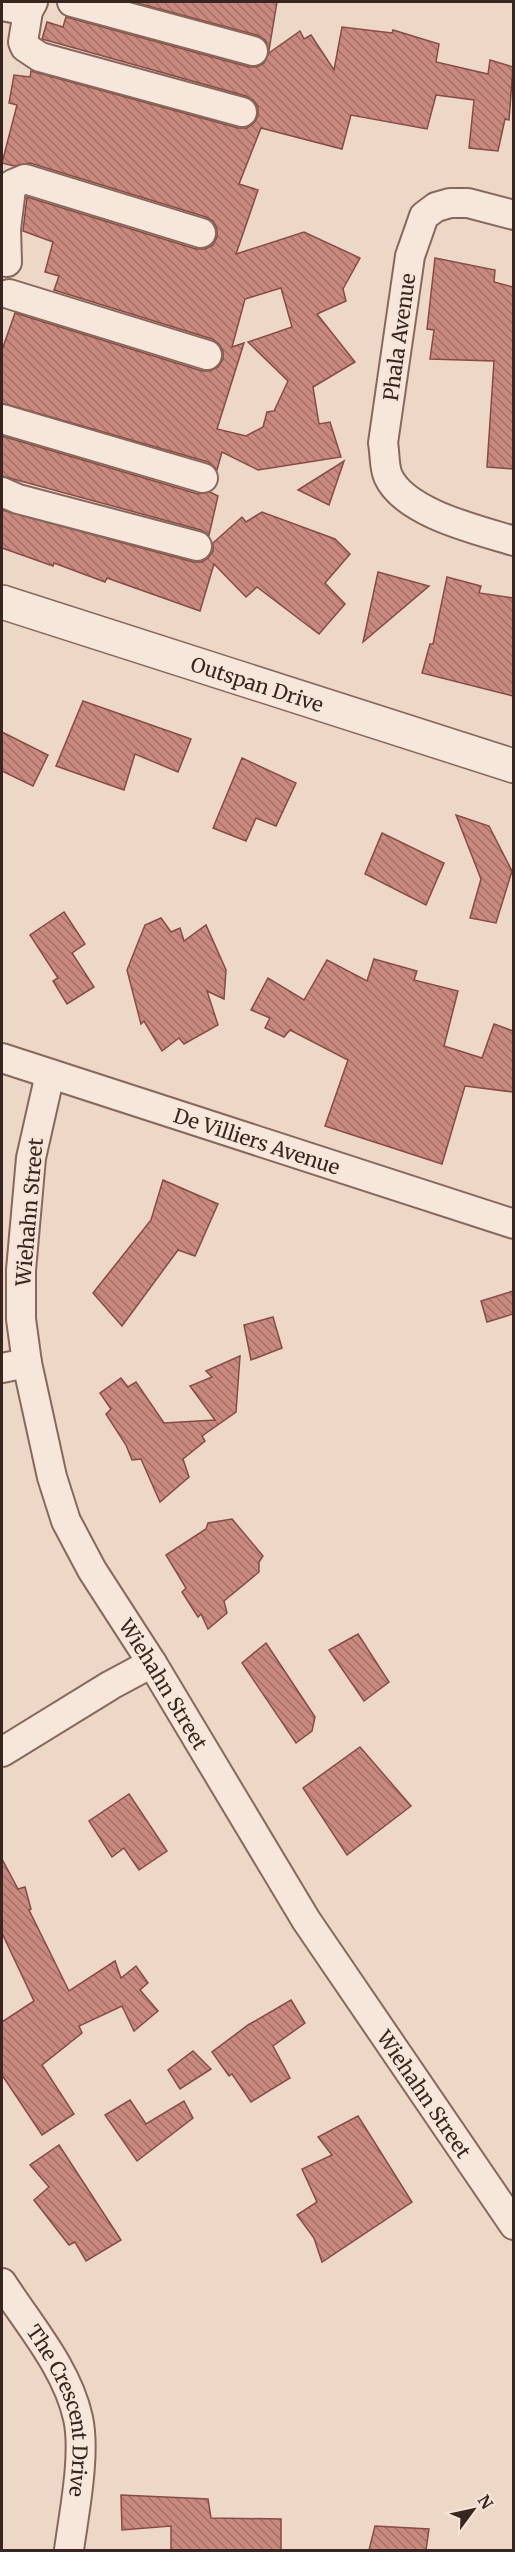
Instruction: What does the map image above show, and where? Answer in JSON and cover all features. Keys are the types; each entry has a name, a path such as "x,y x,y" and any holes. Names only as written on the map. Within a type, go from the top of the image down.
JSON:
{"street":[{"path":"72,2 253,51"},
{"path":"21,6 23,42 25,47 40,57 242,112"},
{"path":"201,233 25,179 13,184 11,189 4,260 12,274 5,305 207,355"},
{"name":"Phala Avenue","path":"513,215 468,203 450,203 436,207 424,216 410,256 384,443 387,474 393,486 410,502 460,524 513,542"},
{"path":"2,419 203,478"},
{"path":"2,492 18,499 197,546"},
{"name":"Outspan Drive","path":"2,602 513,766"},
{"name":"De Villiers Avenue","path":"2,1058 513,1224"},
{"name":"Wiehahn Street","path":"50,1074 31,1158 23,1231 21,1319 14,1365 66,1521 92,1570 152,1663 306,1920 513,2224"},
{"path":"2,1752 111,1685 152,1663"},
{"name":"The Crescent Drive","path":"2,2283 55,2364 68,2390 78,2419 80,2462 69,2550"}],"building":[{"path":"133,2 277,2 269,50 265,40 257,35"},
{"path":"66,17 249,67 257,67 264,63 269,53 300,31 304,39 311,35 334,70 342,27 392,33 393,30 439,44 436,62 488,74 490,60 513,67 509,120 505,119 498,151 469,148 474,100 436,95 427,129 351,115 342,149 261,128 239,184 258,190 236,254 304,232 360,258 343,289 346,301 317,314 355,362 313,387 319,424 330,422 341,457 258,470 222,452 217,470 208,462 2,403 2,350 15,313 202,371 210,371 218,367 223,359 223,351 212,339 54,290 59,276 45,272 53,242 23,231 27,197 196,249 205,249 213,245 217,237 217,229 213,221 206,217 30,163 14,166 2,163 17,105 9,103 14,75 30,77 31,71 238,128 247,128 254,123 258,116 258,107 246,96 42,39 47,22 63,27","holes":["281,288 292,327 248,342 288,381 274,411 267,412 263,427 246,436 217,429 244,343 232,347 245,299"]},
{"path":"435,258 495,270 494,282 513,287 513,469 487,467 494,361 430,359 434,330 427,329"},
{"path":"2,436 198,494 210,492 218,496 209,535 201,530 2,476"},
{"path":"344,461 329,505 298,490"},
{"path":"2,510 193,562 202,562 208,558 213,551 213,543 242,517 246,522 262,512 335,539 350,554 325,583 345,604 319,634 257,587 246,597 214,564 200,611 107,578 105,582 54,563 53,566 2,548"},
{"path":"378,572 429,586 363,642"},
{"path":"447,577 481,586 479,593 513,598 513,696 422,673 430,644 433,644"},
{"path":"83,701 191,739 178,772 135,754 124,790 56,766"},
{"path":"2,732 48,755 33,786 2,771"},
{"path":"242,758 296,783 276,826 256,818 246,841 213,828"},
{"path":"456,815 489,826 512,871 496,923 470,918 481,879"},
{"path":"382,833 444,863 426,905 365,874"},
{"path":"64,912 85,944 72,953 94,987 67,1004 53,981 58,978 30,935"},
{"path":"161,918 171,932 180,928 184,941 206,925 226,970 224,999 207,991 218,1025 184,1044 179,1038 162,1051 144,1021 141,1024 127,970 145,925"},
{"path":"374,959 417,971 414,980 458,991 444,1046 482,1058 494,1024 513,1031 513,1092 465,1086 442,1164 325,1126 348,1060 290,1030 284,1037 265,1028 270,1018 251,1010 268,978 304,1000 327,960 367,981"},
{"path":"163,1180 218,1204 195,1256 178,1250 122,1326 93,1293 151,1220"},
{"path":"513,1291 513,1314 487,1322 481,1301"},
{"path":"273,1317 282,1348 251,1360 244,1325"},
{"path":"240,1356 236,1412 202,1436 205,1441 183,1459 189,1477 160,1502 141,1459 132,1460 126,1445 106,1414 111,1409 100,1393 121,1378 128,1387 136,1382 164,1423 215,1420 190,1386 212,1377 206,1371"},
{"path":"232,1519 263,1556 259,1562 259,1572 224,1601 227,1613 208,1629 201,1614 198,1617 182,1592 186,1588 166,1555 206,1529 208,1523"},
{"path":"358,1634 389,1682 364,1701 329,1650"},
{"path":"266,1643 315,1717 312,1731 296,1743 242,1663"},
{"path":"360,1747 411,1806 347,1855 303,1788"},
{"path":"129,1794 167,1851 139,1870 124,1848 112,1857 89,1821"},
{"path":"2,1859 18,1889 25,1887 31,1909 29,1910 69,1991 115,1961 121,1978 136,1966 148,1983 140,1990 158,2011 134,2031 122,2006 79,2026 82,2033 42,2065 74,2114 42,2135 2,2075 2,2022 34,2001 2,1933"},
{"path":"291,2000 305,2023 273,2046 290,2078 251,2102 232,2074 229,2076 212,2052 248,2025"},
{"path":"193,2051 211,2069 180,2089 168,2070"},
{"path":"130,2100 146,2124 184,2101 193,2118 137,2161 105,2115"},
{"path":"358,2116 412,2202 322,2262 314,2238 297,2215 317,2202 302,2169 332,2155 318,2137"},
{"path":"59,2145 121,2240 86,2261 75,2242 69,2245 34,2200 49,2187 30,2165"},
{"path":"121,2495 208,2499 211,2518 281,2519 281,2550 171,2550 171,2526 122,2530"},
{"path":"375,2526 429,2529 426,2550 369,2550"}]}
